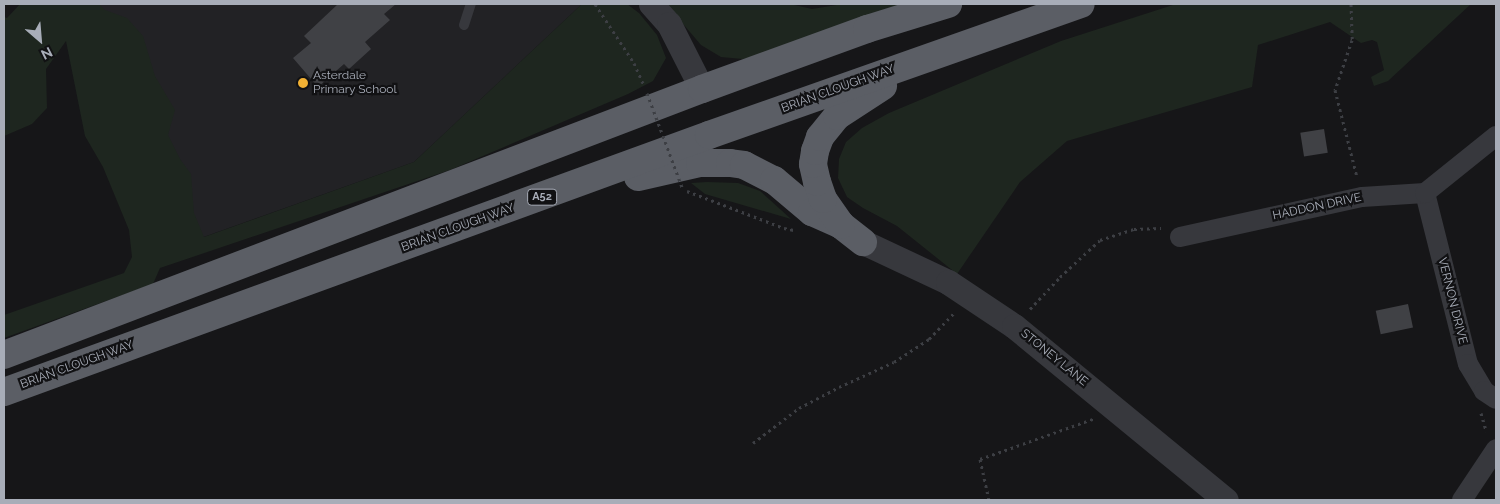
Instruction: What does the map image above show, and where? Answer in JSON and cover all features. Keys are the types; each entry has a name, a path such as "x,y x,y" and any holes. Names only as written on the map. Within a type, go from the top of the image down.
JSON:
{"highway":[{"path":"4,355 702,89 867,29 948,4"},
{"name":"BRIAN CLOUGH WAY","path":"4,392 943,51 1081,4"},
{"path":"840,225 823,199 816,176 813,157 820,136 830,122 853,104 943,51"},
{"path":"454,230 630,178 700,163 716,162 737,164 759,171 774,180 812,212 840,225 863,242"}],"street":[{"path":"652,4 669,24 702,89"},
{"path":"1425,193 1496,136"},
{"name":"HADDON DRIVE","path":"1180,237 1362,197 1425,193"},
{"name":"VERNON DRIVE","path":"1425,193 1468,364 1484,391 1496,399"},
{"name":"STONEY LANE","path":"863,242 948,282 1014,326 1119,410 1226,500"},
{"path":"1462,500 1496,448"}],"lane":[{"path":"464,25 471,4"}],"path":[{"path":"594,4 634,63 683,190 784,228"},
{"path":"1351,4 1352,40 1335,90 1362,197"},
{"path":"1014,326 1060,277 1100,240 1134,229 1161,227 1180,237"},
{"path":"753,443 800,408 839,387 894,362 930,339 952,317 965,294"},
{"path":"989,500 980,459 1119,410"}],"shaded area":[{"path":"20,4 99,4 105,10 127,18 143,36 155,76 175,110 168,135 180,159 191,174 194,213 204,237 414,162 582,4 627,4 639,13 657,35 666,58 653,81 628,94 450,170 160,268 153,284 4,338 4,315 124,273 132,257 129,230 103,167 85,136 66,41 46,69 47,108 32,124 4,136 4,17 7,18"},
{"name":"Asterdale Primary School","path":"70,4 582,4 414,162 184,244"},
{"path":"666,4 790,4 812,9 843,4 909,4 768,54 743,59 721,57 701,45"},
{"path":"1176,4 1471,4 1388,81 1374,86 1371,77 1384,70 1377,42 1372,40 1361,43 1330,22 1258,45 1252,87 1067,141 1020,182 957,274 897,226 847,197 838,178 839,159 846,142 862,128 889,113 1061,41"},
{"path":"691,183 738,183 760,191 791,219 705,194"}],"building":[{"path":"338,4 396,4 384,14 390,20 365,42 371,49 349,69 344,64 318,87 293,58 311,43 304,36"},
{"path":"1324,129 1328,153 1304,156 1300,133"},
{"path":"1408,304 1413,327 1381,334 1376,311"}],"place":[{"name":"Asterdale Primary School","path":"303,83"}]}
